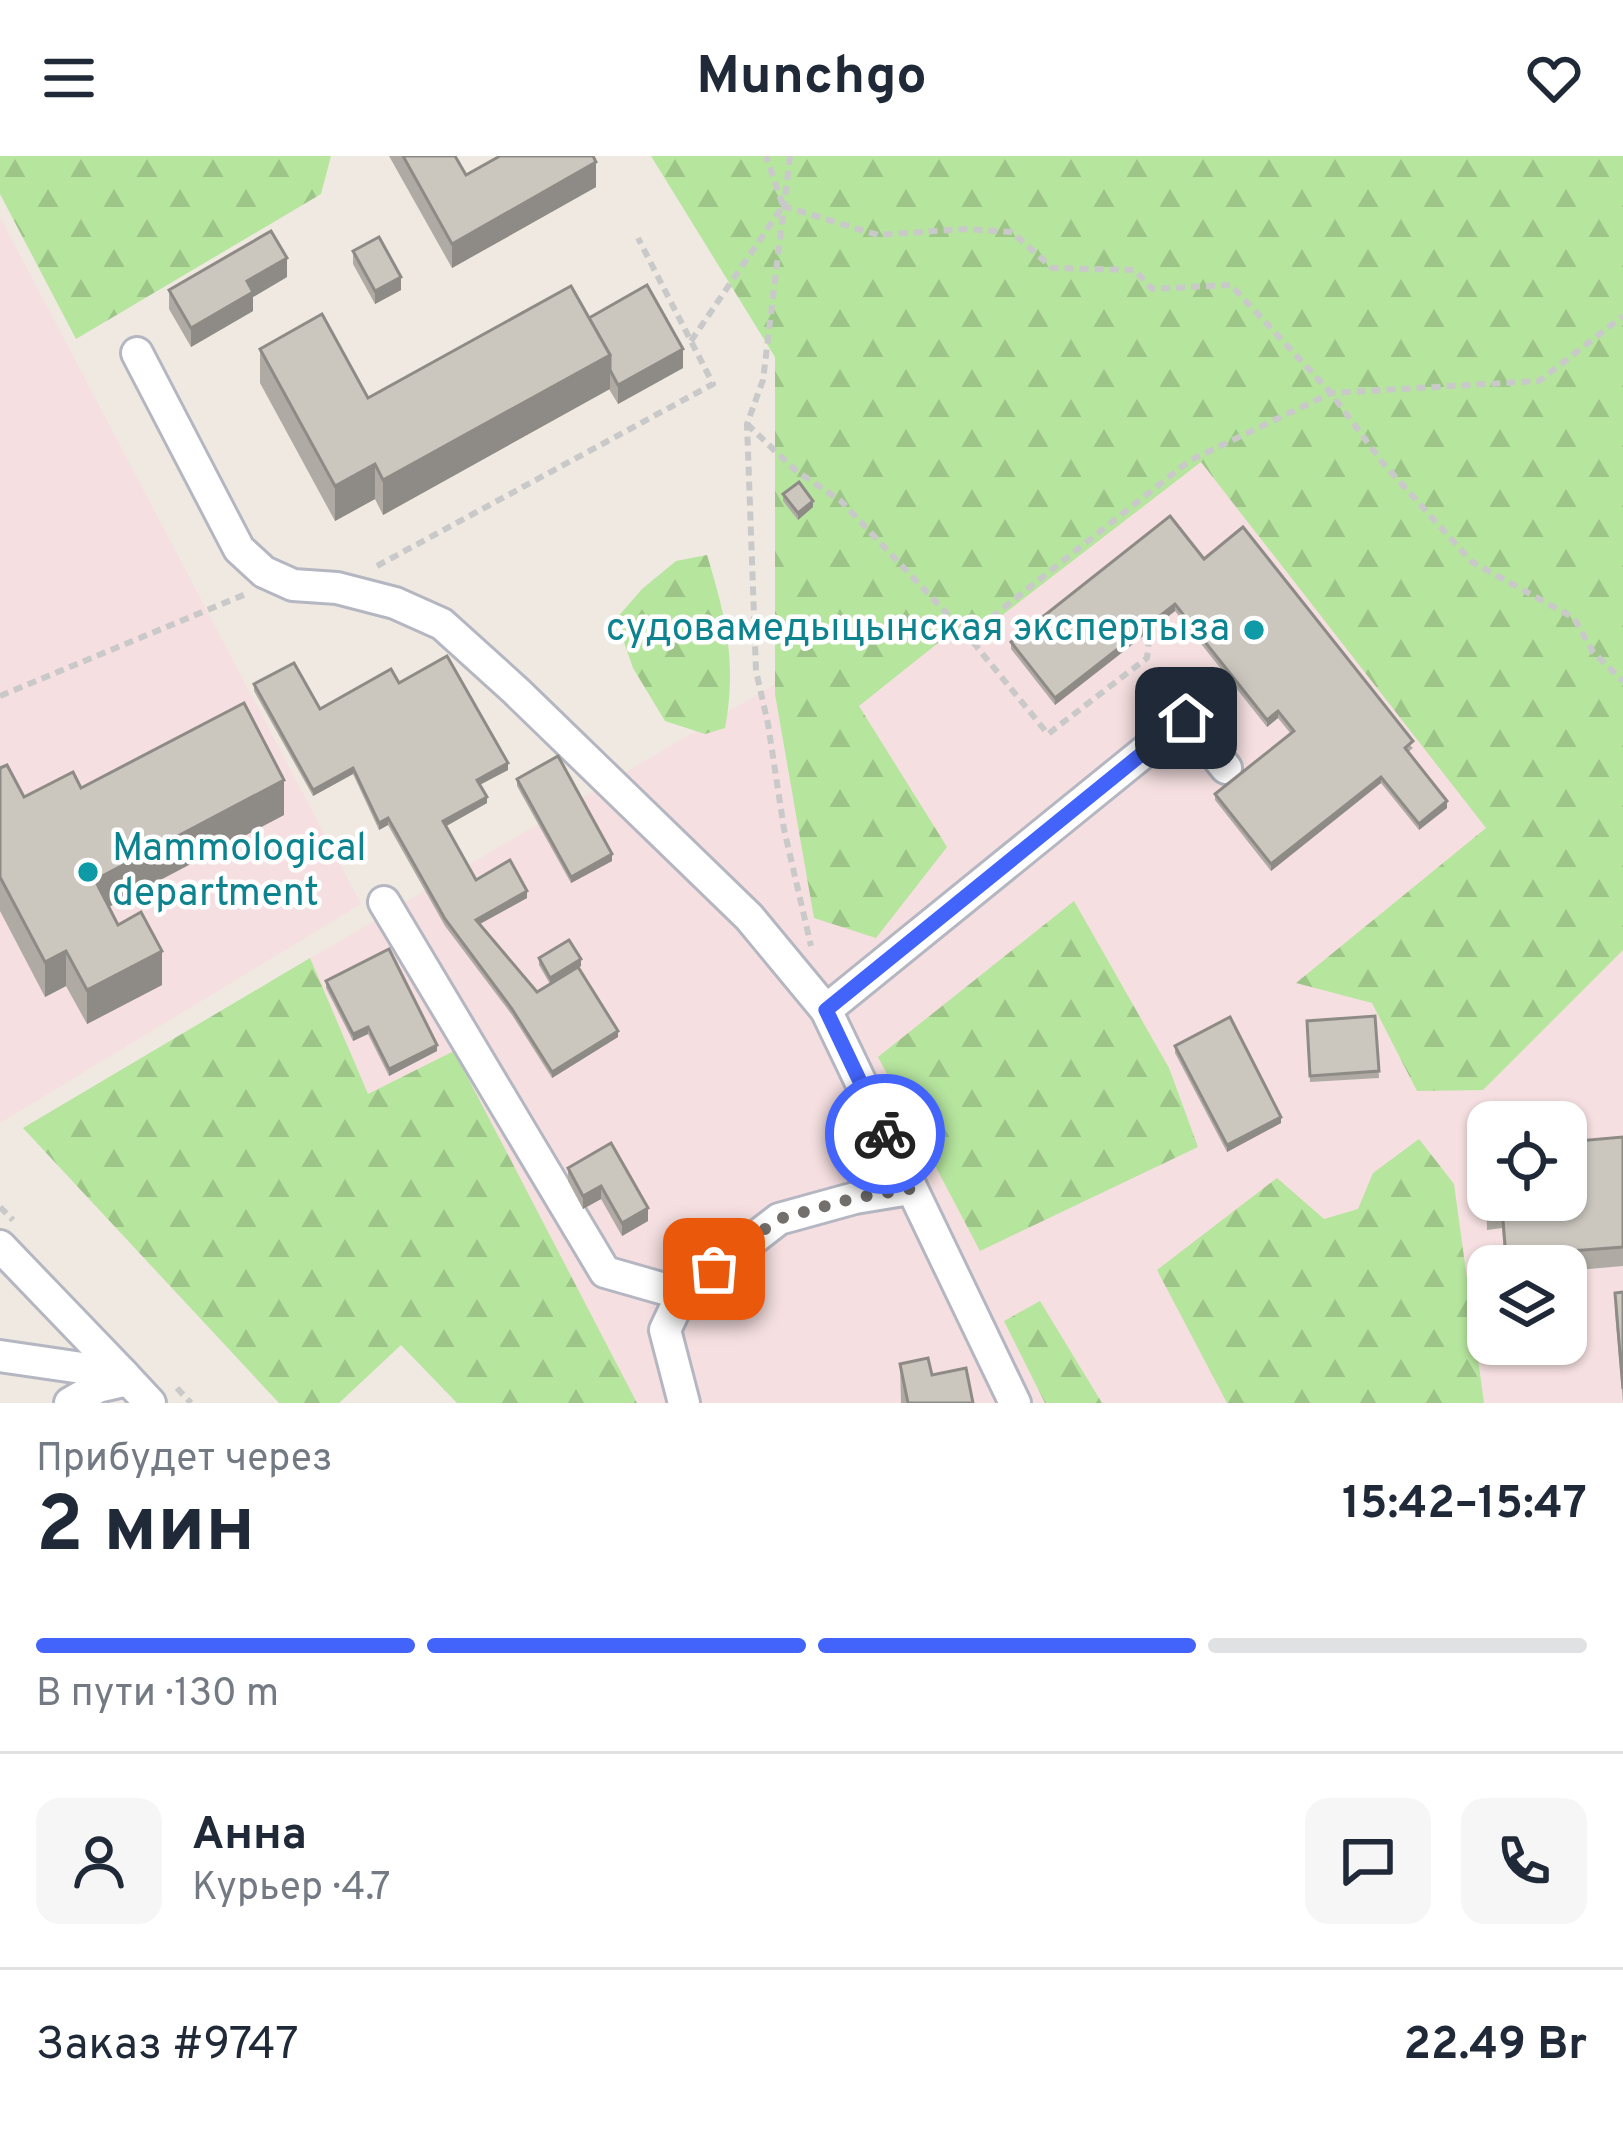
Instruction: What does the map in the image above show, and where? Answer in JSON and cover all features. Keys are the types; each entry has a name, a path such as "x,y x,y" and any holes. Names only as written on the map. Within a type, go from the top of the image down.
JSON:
{"street":[{"path":"137,353 239,548 264,572 293,585 337,588 395,603 442,624 749,917 799,972 826,1010 1015,1403"},
{"path":"826,1010 1186,718 1226,768"},
{"path":"384,902 605,1273 682,1294"},
{"path":"684,1403 665,1330 682,1294 778,1219 910,1189"},
{"path":"0,1246 150,1403"},
{"path":"0,1356 125,1377"},
{"path":"70,1403 125,1377"}],"path":[{"path":"766,156 783,206"},
{"path":"790,156 763,380 747,424 756,671 784,829 826,1010"},
{"path":"691,341 783,206"},
{"path":"783,206 878,235 964,229 1012,232 1052,268 1135,270 1152,289 1232,285 1472,562 1574,618 1593,652 1623,681"},
{"path":"337,588 713,384 638,238"},
{"path":"968,636 1189,461 1330,393 1539,381 1623,316"},
{"path":"747,424 795,470 841,501 968,636 1048,734 1147,658 1149,640"},
{"path":"0,696 280,580"}],"shaded area":[{"path":"0,217 361,904 0,1123"},
{"path":"1199,434 1623,667 1623,1403 457,1403 401,1345 339,1403 279,1403 23,1128"}],"green space":[{"path":"0,156 331,156 321,194 76,339 0,194"},
{"path":"651,156 1623,156 1623,950 1483,1090 1417,1091 1372,1003 1296,983 1486,828 1201,462 966,643 953,631 859,706 947,847 876,938 814,918 775,694 775,357"},
{"path":"707,555 724,620 730,682 725,728 705,734 665,721 633,668 616,619 676,561"},
{"path":"1074,901 1169,1068 1198,1147 980,1251 878,1057"},
{"path":"310,958 368,1094 454,1051 637,1403 457,1403 401,1345 339,1403 279,1403 23,1128"},
{"path":"1419,1139 1454,1184 1467,1279 1467,1365 1479,1365 1484,1403 1227,1403 1157,1270 1277,1178 1324,1219 1358,1209 1373,1173"},
{"path":"1040,1301 1102,1403 1045,1403 1004,1321"}],"building":[{"path":"403,156 455,156 466,175 500,156 593,156 596,162 452,244"},
{"path":"271,231 287,258 247,281 253,292 191,328 169,290"},
{"path":"379,237 401,277 375,291 353,251"},
{"path":"647,285 683,349 618,385 610,370 610,355 589,318"},
{"path":"571,286 610,355 383,480 375,464 335,486 260,349 322,314 368,398"},
{"path":"799,482 813,501 798,513 783,494"},
{"path":"1170,516 1204,559 1243,527 1413,741 1405,748 1447,801 1419,824 1381,777 1271,864 1215,794 1294,731 1278,711 1267,720 1175,604 1055,698 1011,642"},
{"path":"447,656 508,763 477,780 487,797 443,821 476,880 510,860 527,891 476,920 537,992 578,967 618,1031 552,1072 445,919 388,818 379,823 353,768 313,790 254,684 294,663 320,709 391,669 399,683"},
{"name":"Mammological department","path":"244,703 284,780 95,880 118,925 141,912 162,951 87,990 66,951 45,962 0,877 0,768 7,765 24,797 73,772 81,788"},
{"path":"558,756 612,854 571,877 517,779"},
{"path":"569,940 581,959 550,978 539,958"},
{"path":"389,949 437,1045 389,1069 368,1027 353,1034 326,981"},
{"path":"1375,1016 1379,1071 1310,1076 1307,1021"},
{"path":"1230,1017 1281,1117 1227,1145 1175,1046"},
{"path":"1623,1137 1623,1247 1505,1245 1503,1221 1587,1221 1587,1140"},
{"path":"611,1143 648,1208 622,1223 601,1186 583,1196 568,1168"},
{"path":"1623,1292 1623,1389 1615,1293"},
{"path":"928,1358 932,1375 966,1368 973,1403 908,1403 900,1364"}],"way so far":[{"path":"714,1269 778,1219 910,1189 885,1134"}],"place":[{"name":"судовамедыцынская экспертыза","path":"1254,630"},
{"name":"Mammological department","path":"88,872"}],"route":[{"path":"885,1134 826,1010 1186,718"}]}
